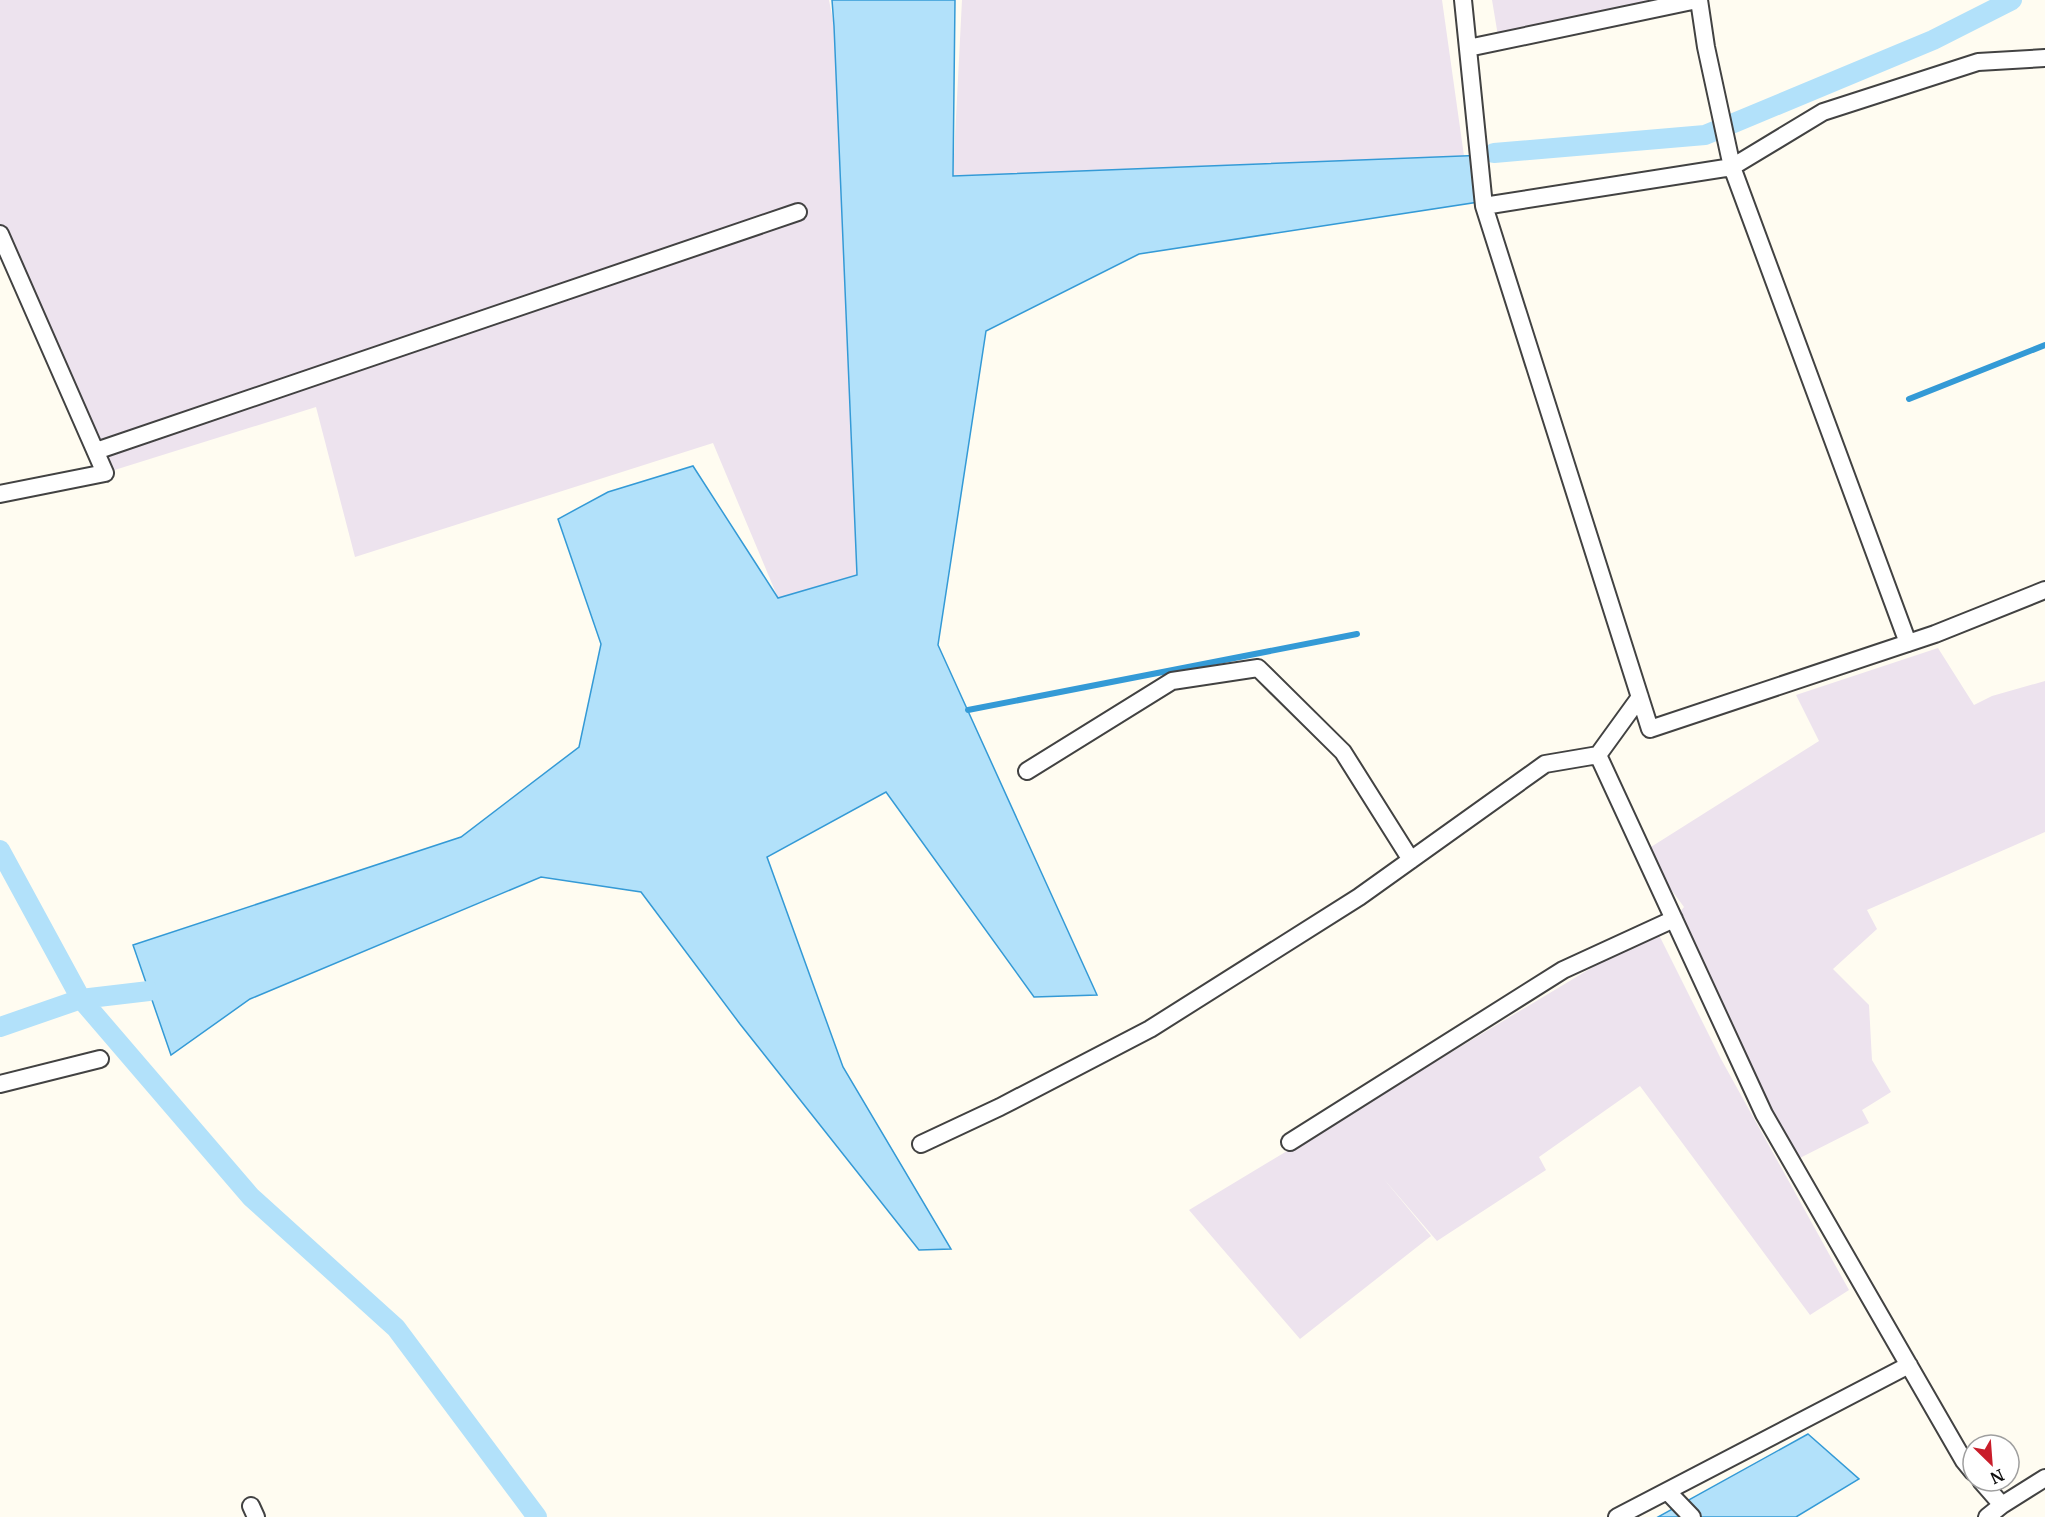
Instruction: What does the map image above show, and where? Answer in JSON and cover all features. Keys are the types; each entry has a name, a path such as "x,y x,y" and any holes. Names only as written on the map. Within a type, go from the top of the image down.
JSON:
{"street":[{"path":"1463,0 1484,206 1650,729 1908,643 2045,590"},
{"path":"1468,48 1698,0 1732,167 1908,643"},
{"path":"1484,206 1732,167 1823,112 1978,62 2045,58"},
{"path":"96,452 798,212"},
{"path":"0,234 105,473 0,494"},
{"path":"1026,771 1172,681 1258,668 1343,752 1411,860"},
{"path":"921,1144 1000,1107 1150,1029 1359,897 1545,764 1598,755 1640,696"},
{"path":"1598,755 1764,1114 1961,1456"},
{"path":"1290,1142 1563,970 1674,919"},
{"path":"0,1084 100,1059"},
{"path":"1617,1517 1909,1365"},
{"path":"1987,1517 2045,1478"},
{"path":"1668,1492 1692,1517"},
{"path":"1992,1493 2002,1505"}],"shaded area":[{"path":"0,0 829,0 834,26 857,575 778,598 713,443 355,557 316,407 105,473 0,228"},
{"path":"962,0 1442,0 1464,156 953,176"},
{"path":"1492,0 1670,0 1498,36"},
{"path":"1938,648 1974,705 1992,696 2045,681 2045,832 1867,910 1877,929 1833,969 1869,1005 1872,1060 1891,1092 1862,1110 1869,1123 1792,1162 1674,919 1684,907 1643,852 1819,741 1796,695"},
{"path":"1656,929 1721,1059 1849,1290 1810,1315 1640,1086 1539,1157 1546,1170 1437,1241 1383,1178 1431,1236 1300,1339 1189,1210"}],"water":[{"path":"832,0 955,0 953,176 1487,155 1485,201 1139,254 986,331 938,645 1097,995 1034,997 886,792 767,857 843,1067 951,1249 919,1250 740,1024 641,892 541,877 250,999 171,1055 133,945 461,837 579,747 601,644 558,519 608,492 693,466 778,598 857,575"},
{"path":"1808,1434 1859,1479 1796,1517 1658,1517"}],"waterway":[{"path":"1494,153 1705,135 1933,40 2012,0"},
{"path":"1909,399 2045,345"},
{"path":"968,710 1357,634"},
{"path":"0,850 81,999 251,1197 396,1328 537,1517"},
{"path":"0,1027 81,999 149,991"}]}
